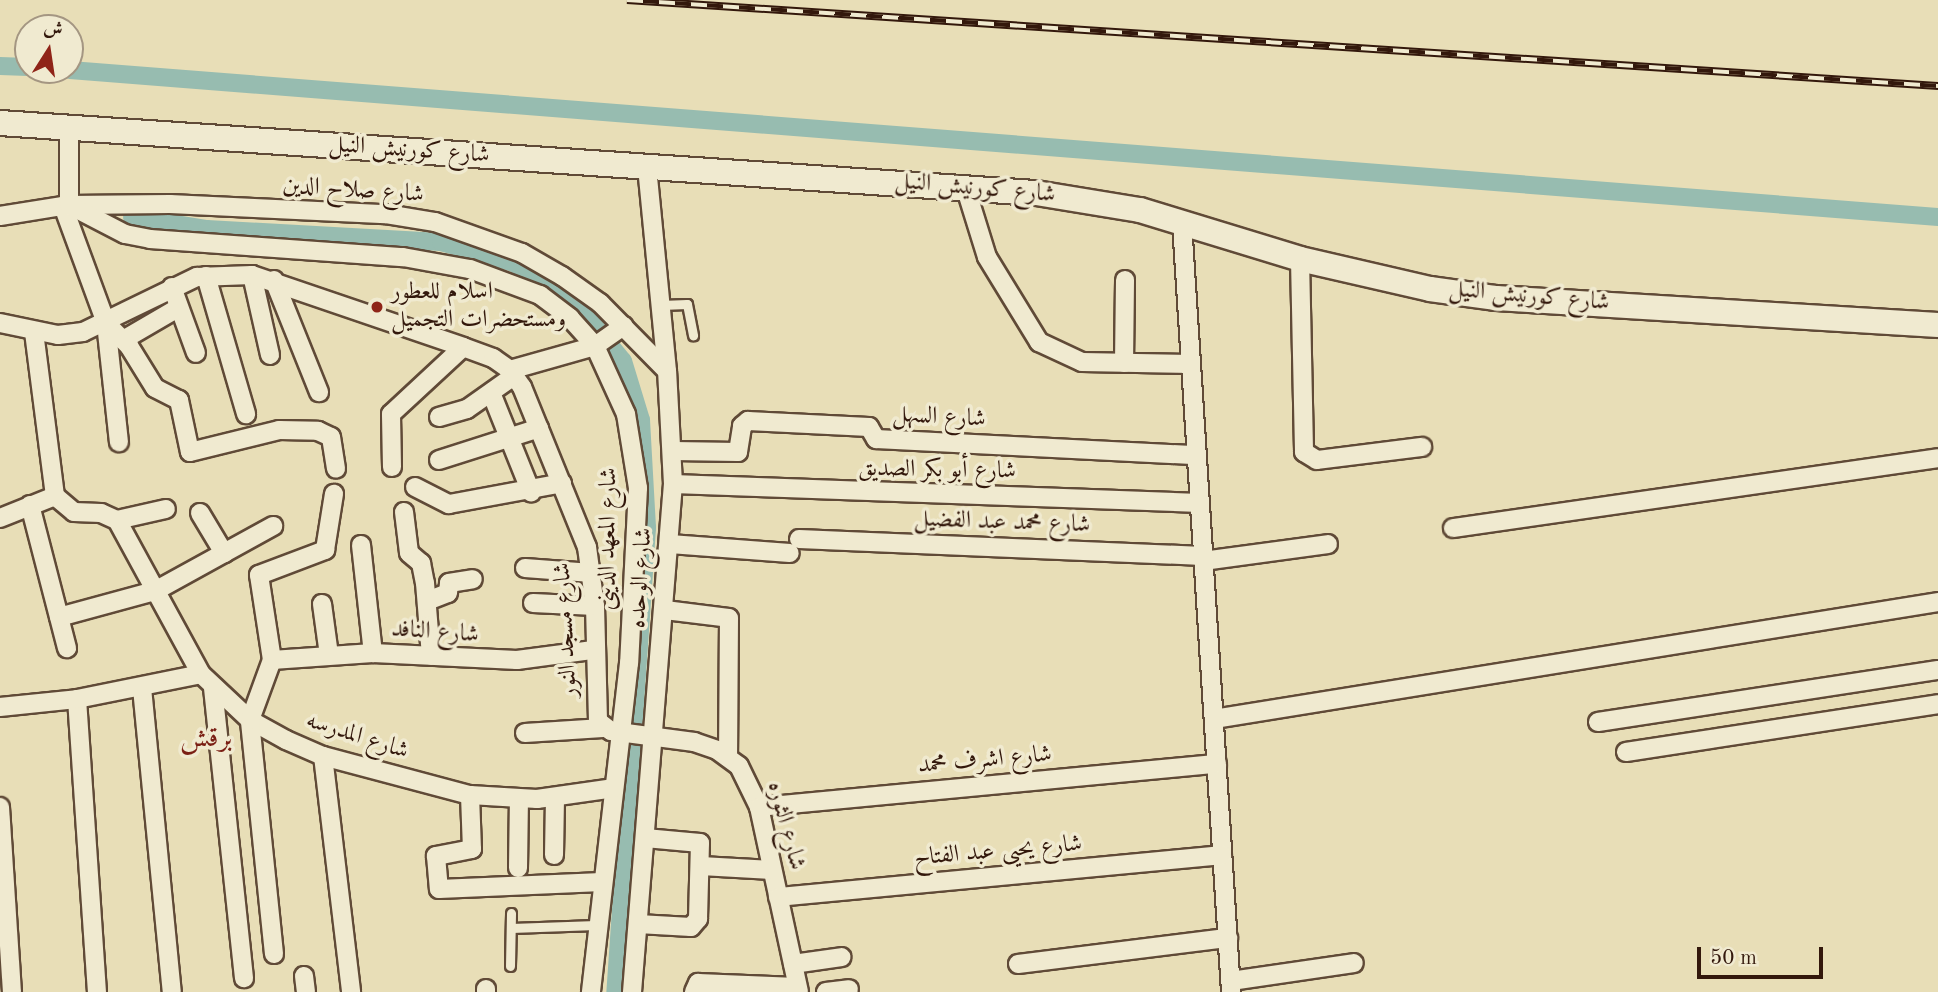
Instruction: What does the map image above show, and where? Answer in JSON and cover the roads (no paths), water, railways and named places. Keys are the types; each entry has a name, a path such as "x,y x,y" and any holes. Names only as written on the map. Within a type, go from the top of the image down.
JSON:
{"main road":[{"name":"شارع كورنيش النيل","path":"0,123 647,168 965,186 1093,200 1378,279 1496,298 1938,324"}],"street":[{"path":"69,128 66,206 106,323 119,442"},
{"name":"شارع الوحده","path":"632,992 665,610 673,484 667,371 647,168"},
{"path":"965,186 987,257 1039,342 1066,359 1191,364"},
{"name":"شارع صلاح الدين","path":"66,206 170,204 386,215 435,222 522,253 562,276 624,326 667,371"},
{"path":"0,216 66,206"},
{"name":"شارع المعهد الدينى","path":"66,206 125,234 150,239 403,257 470,269 540,295 570,318 595,346 626,414 638,488 623,731 602,882 591,992"},
{"path":"1182,223 1231,987 1354,962"},
{"path":"1300,259 1304,452 1317,460 1422,447"},
{"path":"0,323 19,324 34,332 70,333 106,323 172,288 206,276 252,275 274,280 493,358 512,373"},
{"path":"252,275 270,355"},
{"path":"206,276 246,414"},
{"path":"1124,363 1125,279"},
{"path":"274,280 319,392"},
{"path":"172,288 196,354"},
{"path":"260,310 283,303"},
{"path":"123,340 178,308"},
{"path":"106,323 123,340 155,388 181,404 190,452 279,430 318,431 331,436 336,468"},
{"path":"439,417 492,395 512,373 595,346 624,326"},
{"path":"34,332 55,496 74,512 101,513 117,520 166,509"},
{"path":"392,467 391,414 463,347"},
{"name":"شارع مسجد النور","path":"512,373 562,483 592,573 596,713 603,728 654,733"},
{"path":"492,395 512,437 531,492"},
{"name":"شارع السهل","path":"673,452 738,452 742,426 748,421 869,427 876,439 1197,455"},
{"path":"439,460 539,428"},
{"path":"1453,528 1938,458"},
{"path":"415,487 449,504 531,492 562,483"},
{"name":"شارع أبو بكر الصديق","path":"673,484 1200,503"},
{"path":"274,954 250,720 272,660 259,575 325,551 334,494"},
{"path":"0,518 55,496"},
{"path":"30,505 67,649"},
{"path":"404,512 409,552 421,563 431,656"},
{"path":"200,513 225,553"},
{"name":"شارع المدرسه","path":"117,520 201,674 250,720 323,756 470,795 519,799 555,798 614,788"},
{"path":"59,617 155,591 273,526"},
{"name":"شارع محمد عبد الفضيل","path":"670,544 1203,558 1328,544"},
{"path":"362,545 373,653"},
{"path":"525,568 592,573"},
{"path":"426,601 448,593 449,583 473,579"},
{"path":"1214,719 1938,602"},
{"path":"533,603 595,606"},
{"path":"322,604 329,655"},
{"path":"654,733 728,757 729,618 665,610"},
{"name":"شارع النافد","path":"272,660 373,653 517,660 593,650"},
{"path":"1598,722 1938,670"},
{"path":"0,707 77,699 201,674"},
{"path":"142,688 172,992"},
{"path":"213,688 244,978"},
{"path":"77,699 97,992"},
{"path":"1626,752 1938,704"},
{"path":"525,733 603,728"},
{"path":"323,756 351,992"},
{"name":"شارع الثوره","path":"728,757 751,784 759,807 798,990"},
{"name":"شارع اشرف محمد","path":"759,807 1217,764"},
{"path":"470,795 472,849 436,856 439,889 602,882"},
{"path":"554,855 555,798"},
{"path":"518,868 519,799"},
{"path":"0,807 12,992"},
{"path":"638,924 696,925 701,866 698,841 645,838"},
{"name":"شارع يحيى عبد الفتاح","path":"778,897 1222,855"},
{"path":"701,866 772,870"},
{"path":"1018,964 1228,938"},
{"path":"793,964 842,957"},
{"path":"694,992 698,983 798,990"},
{"path":"826,992 849,989"}],"lane":[{"path":"661,304 687,304 692,335"},
{"path":"510,966 511,913"},
{"path":"511,928 597,925"}],"waterway":[{"path":"0,66 14,66"},
{"path":"84,71 1938,217"},
{"path":"132,217 207,229 441,242 514,263 577,305 623,361 641,420 647,528 615,992"}],"railway":[{"path":"627,0 1938,86"}],"place":[{"name":"اسلام للعطور ومستحضرات التجميل","path":"377,307"}],"district":[{"name":"برقش","path":"206,739"}]}
